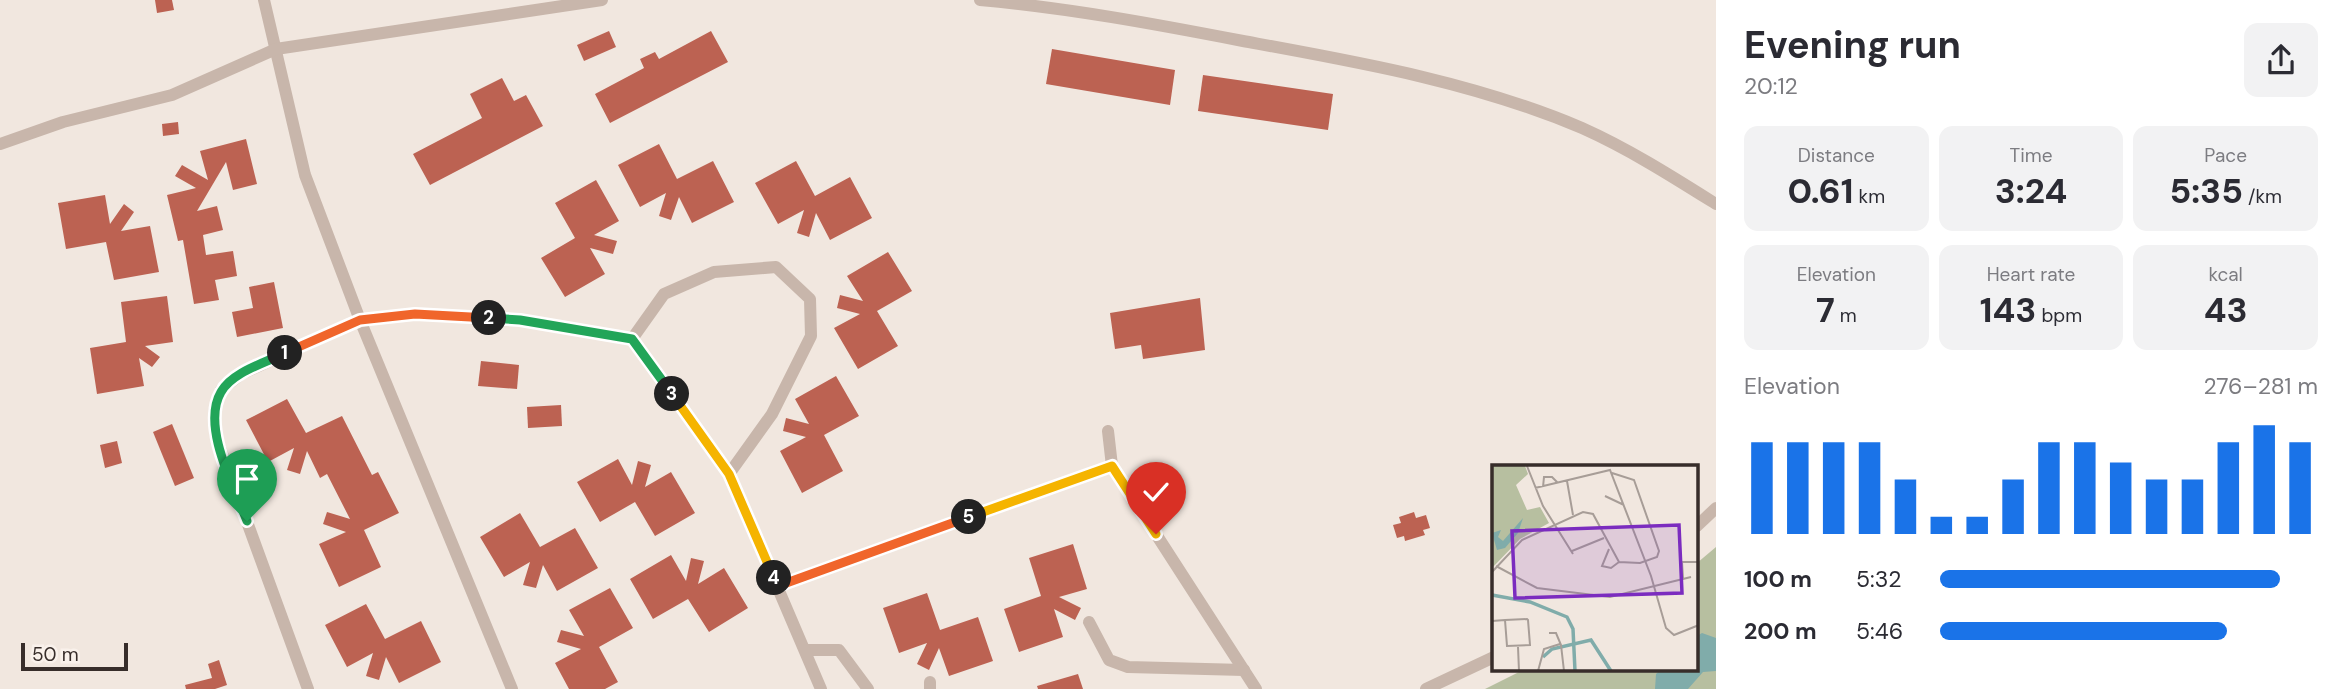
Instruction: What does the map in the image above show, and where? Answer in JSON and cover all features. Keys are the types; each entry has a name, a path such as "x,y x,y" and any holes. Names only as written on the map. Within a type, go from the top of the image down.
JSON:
{"street":[{"path":"264,0 306,175 360,320 512,689"},
{"path":"0,144 64,122 172,94 276,49 347,36 602,0"},
{"path":"980,0 1067,8 1415,74 1581,128 1652,164 1716,204"},
{"path":"632,339 664,294 713,272 776,267 810,299 811,336 772,414 729,474"},
{"path":"308,689 216,437 214,412 221,390 241,374 360,320 415,314 520,320 632,339 729,474 821,689"},
{"path":"1108,431 1112,466 1256,689"},
{"path":"778,586 1112,466"},
{"path":"1699,524 1716,508"},
{"path":"1089,622 1109,660 1115,664 1128,667 1244,670"},
{"path":"806,650 839,650 847,656 868,689"},
{"path":"1426,689 1492,658"}],"green space":[{"path":"1716,547 1716,689 1485,689 1519,672 1699,672 1699,561"}],"water":[{"path":"1702,633 1716,638 1716,671 1703,672 1688,689 1655,689 1658,672 1699,672 1699,635"}],"building":[{"path":"155,0 172,0 174,10 157,13"},
{"path":"609,31 616,47 584,61 577,45"},
{"path":"711,31 728,62 610,123 595,94 644,68 640,59 655,52 659,59"},
{"path":"1052,49 1175,70 1170,105 1046,84"},
{"path":"1203,75 1333,94 1328,130 1198,111"},
{"path":"502,78 514,101 526,95 543,126 430,185 413,154 482,118 470,94"},
{"path":"178,122 179,134 163,136 162,124"},
{"path":"246,139 257,184 233,190 226,162 197,211 217,206 223,230 203,235 206,255 233,251 237,276 215,280 219,300 194,304 183,240 178,241 167,195 196,188 175,176 182,165 208,180 200,151"},
{"path":"659,144 677,179 713,161 734,202 692,223 679,197 671,220 659,216 666,193 640,207 618,165"},
{"path":"796,161 815,196 850,177 872,218 830,240 816,213 809,237 797,233 804,210 778,224 755,183"},
{"path":"596,180 619,221 594,235 617,241 613,254 590,248 605,274 565,297 541,258 575,238 555,203"},
{"path":"105,195 110,224 124,204 134,212 121,231 150,226 159,272 114,280 106,242 66,249 58,203"},
{"path":"888,252 912,291 877,311 898,346 858,369 834,328 860,314 837,308 840,295 863,301 847,276"},
{"path":"274,282 283,328 237,337 232,312 253,308 249,287"},
{"path":"167,296 173,342 145,346 160,357 152,367 139,358 144,386 97,394 90,348 126,342 121,302"},
{"path":"1200,298 1205,350 1143,359 1141,345 1115,349 1110,313"},
{"path":"481,361 519,365 517,389 478,386"},
{"path":"836,376 859,416 824,435 843,471 802,493 780,451 806,437 783,431 786,418 809,424 795,399"},
{"path":"287,399 306,433 342,416 372,475 378,472 399,513 364,530 381,567 339,587 319,544 346,532 323,524 327,512 350,519 327,474 320,478 307,451 300,474 287,470 294,448 268,462 246,420"},
{"path":"561,405 562,426 528,428 527,407"},
{"path":"172,424 194,478 175,486 153,432"},
{"path":"117,441 122,463 105,468 100,445"},
{"path":"618,459 632,485 638,461 651,465 645,487 671,472 695,513 655,536 635,502 600,522 577,482"},
{"path":"1414,512 1416,518 1426,515 1430,528 1423,530 1425,535 1405,541 1404,536 1397,538 1393,525 1401,523 1399,517"},
{"path":"520,513 540,547 575,528 598,568 557,591 543,565 536,588 523,585 530,562 504,577 480,537"},
{"path":"1073,544 1087,589 1059,597 1081,608 1075,620 1054,609 1063,637 1019,652 1004,609 1041,596 1029,558"},
{"path":"671,555 686,581 691,558 704,561 698,584 724,568 748,608 709,632 688,599 653,619 630,579"},
{"path":"610,588 633,628 599,647 618,682 605,689 569,689 555,663 581,649 557,642 561,630 584,636 569,610"},
{"path":"927,593 940,630 978,617 993,661 949,676 939,648 929,670 917,664 927,643 899,653 883,608"},
{"path":"366,604 385,639 421,621 441,662 399,683 386,657 379,680 366,676 373,653 347,667 325,625"},
{"path":"219,660 227,685 215,689 186,689 185,685 212,678 208,664"},
{"path":"1078,674 1083,689 1038,689 1037,686"}],"route":[{"path":"247,521 216,437 214,412 221,390 241,374 360,320 415,314 520,320 632,339 729,474 778,586 1112,466 1156,534"}]}
